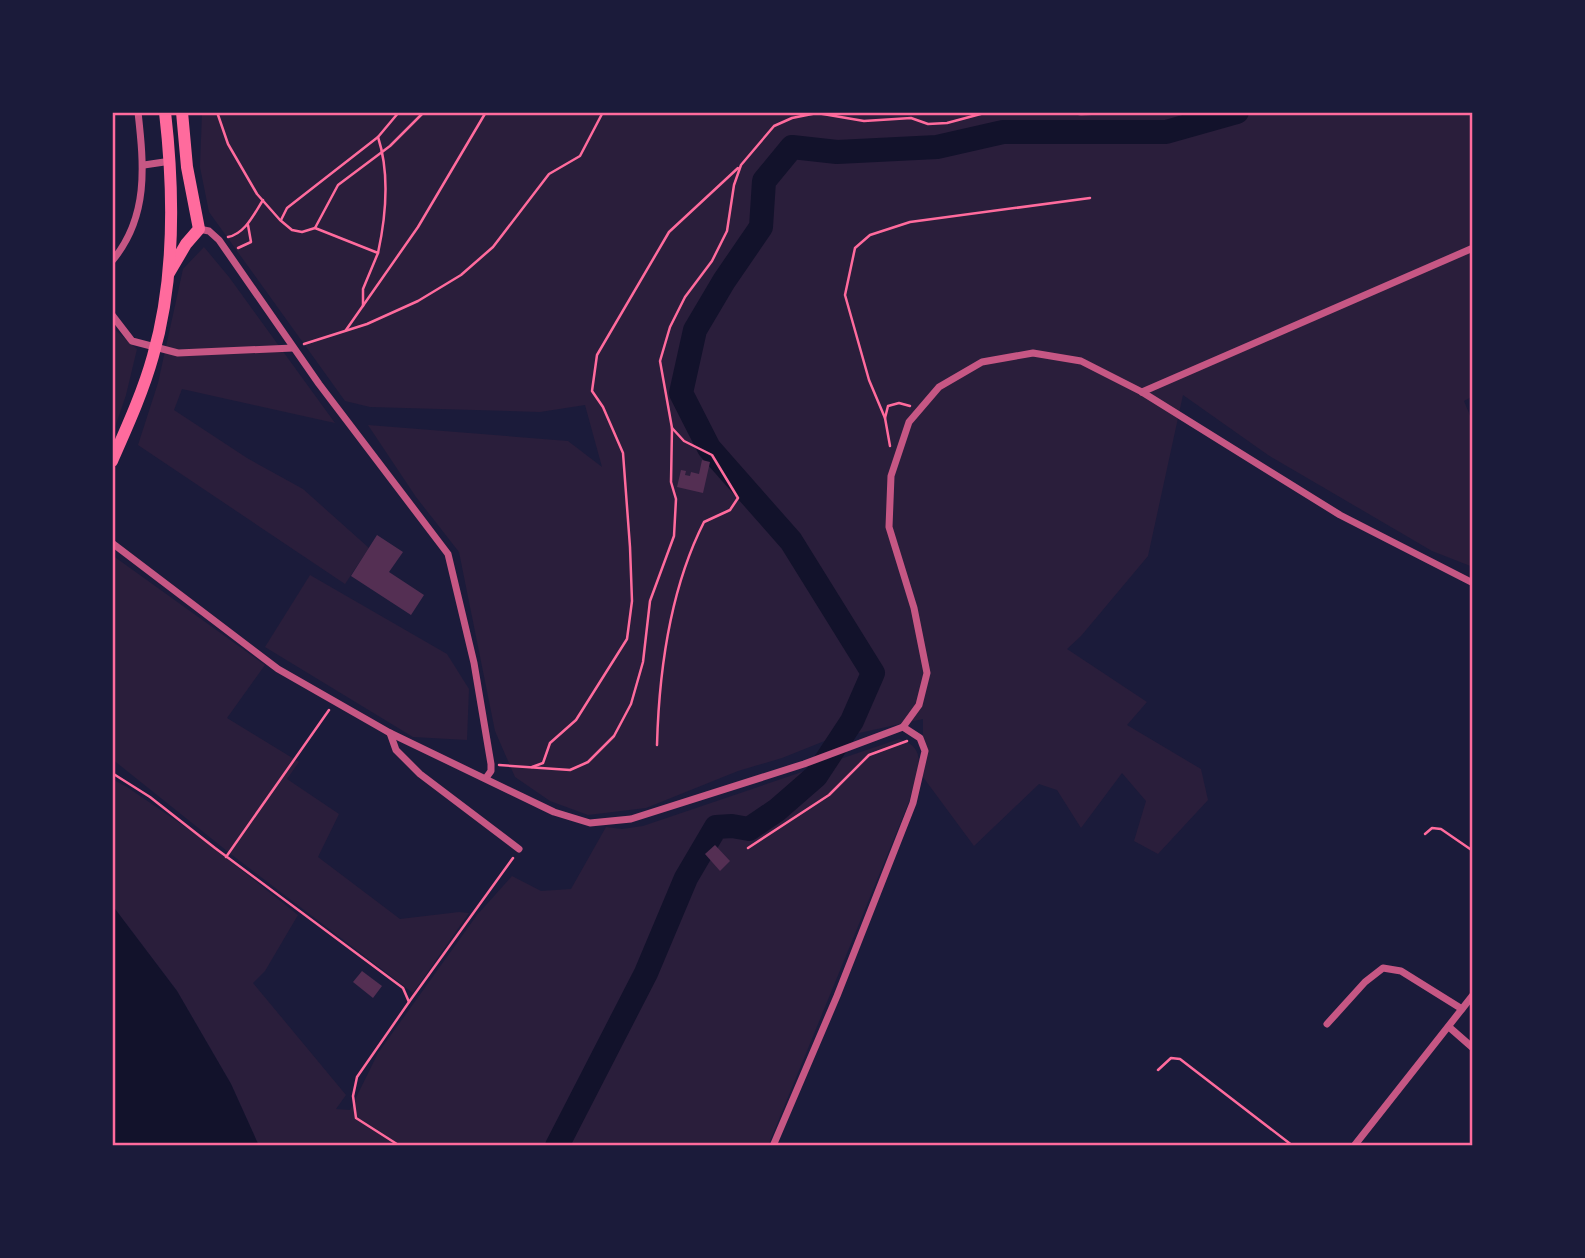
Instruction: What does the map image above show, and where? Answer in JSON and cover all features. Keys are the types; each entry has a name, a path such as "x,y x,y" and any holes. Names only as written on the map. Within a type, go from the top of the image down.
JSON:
{"highway":[{"path":"112,461 153,357 161,323 171,215 171,161 165,112"},
{"path":"166,279 177,258 199,229 187,167 182,112"}],"street":[{"path":"112,261 123,247 137,220 144,165 138,112"},
{"path":"144,165 171,161"},
{"path":"199,229 209,231 229,253 293,348 447,554 474,663 491,764 491,771 485,778"},
{"path":"1142,392 1473,248"},
{"path":"112,315 132,341 178,353 293,348"},
{"path":"112,543 278,669 334,702 390,733 554,812 590,823 631,819 804,764 903,727 919,705 927,673 914,608 889,527 891,475 909,422 920,408 939,387 982,362 1033,353 1081,361 1142,392 1340,515 1473,583"},
{"path":"773,1146 837,996 913,803 925,751 920,738 903,727"},
{"path":"390,733 396,750 420,774 519,849"},
{"path":"1327,1024 1365,982 1383,968 1401,971 1462,1009"},
{"path":"1354,1146 1473,995"},
{"path":"1449,1027 1473,1048"}],"path":[{"path":"217,112 228,144 263,200 292,230 302,232 315,228 378,253"},
{"path":"281,220 287,208 378,137 399,112"},
{"path":"315,228 338,185 383,152 425,112"},
{"path":"345,331 418,228 486,112"},
{"path":"293,348 367,324 418,301 461,275 493,247 549,174 580,156 603,112"},
{"path":"529,768 542,763 550,743 576,720 628,639 632,601 623,453 603,407 592,391 597,355 669,232 725,183 774,126 792,118 817,113 864,121 911,118 928,124 938,124 988,112"},
{"path":"1057,112 1168,112"},
{"path":"363,306 363,289 378,253 386,217 383,152 378,137"},
{"path":"491,764 570,770 590,761 614,736 631,704 643,662 650,601 674,536 676,499 671,482 672,428 660,361 670,327 685,297 712,261 727,231 734,185 741,165"},
{"path":"894,466 885,418 869,380 845,295 855,248 870,235 910,222 1090,198"},
{"path":"219,240 236,236 248,224 263,200"},
{"path":"229,253 251,242 248,224"},
{"path":"885,418 888,406 899,403 920,408"},
{"path":"657,745 666,650 690,548 704,522 730,510 738,498 712,455 684,440 672,428"},
{"path":"226,857 334,702"},
{"path":"748,848 829,795 869,755 903,743 915,735"},
{"path":"112,773 150,797 402,988 409,1002"},
{"path":"1425,834 1432,828 1441,829 1473,851"},
{"path":"400,1146 356,1118 353,1096 357,1077 519,849"},
{"path":"1158,1070 1171,1058 1180,1059 1293,1146"}],"shaded area":[{"path":"202,112 1473,112 1473,396 1464,401 1473,423 1473,567 1432,551 1268,455 1183,395 1148,556 1067,649 1147,702 1127,725 1201,769 1208,800 1158,854 1134,841 1146,801 1122,773 1081,828 1057,790 1039,784 974,846 923,777 923,719 827,740 782,758 738,771 646,808 588,815 550,801 515,777 495,731 459,552 416,497 368,425 568,441 602,467 585,405 540,412 370,407 345,401 209,212 200,167"},
{"path":"204,247 229,277 335,423 182,389 174,410 247,458 303,489 369,548 345,584 138,445 158,383 183,269"},
{"path":"112,327 137,349 126,395 112,436"},
{"path":"112,555 265,665 227,718 299,762 287,779 339,814 318,857 400,919 469,913 413,993 232,855 112,759"},
{"path":"310,575 447,654 469,689 467,740 413,737 265,647"},
{"path":"899,739 909,743 918,756 919,764 909,802 768,1146 259,1146 231,1084 177,991 112,905 112,779 200,837 298,915 265,971 253,983 346,1095 336,1109 350,1110 378,1053 477,915 512,876 541,891 571,889 606,827 622,829 643,826"},
{"path":"112,905 177,991 231,1084 259,1146 112,1146"}],"building":[{"path":"702,460 710,462 703,493 677,487 681,470 686,471 685,475 690,476 691,472 699,474"},
{"path":"377,535 403,552 389,572 424,595 411,615 351,576"},
{"path":"715,845 730,861 720,871 705,854"},
{"path":"362,971 382,986 373,998 353,982"}],"waterway":[{"path":"557,1146 646,973 686,878 716,827 749,829 777,810 816,776 852,721 873,673 791,541 709,448 681,393 695,330 761,227 764,181 792,147 837,152 937,147 1003,132 1166,132 1237,112"}]}
